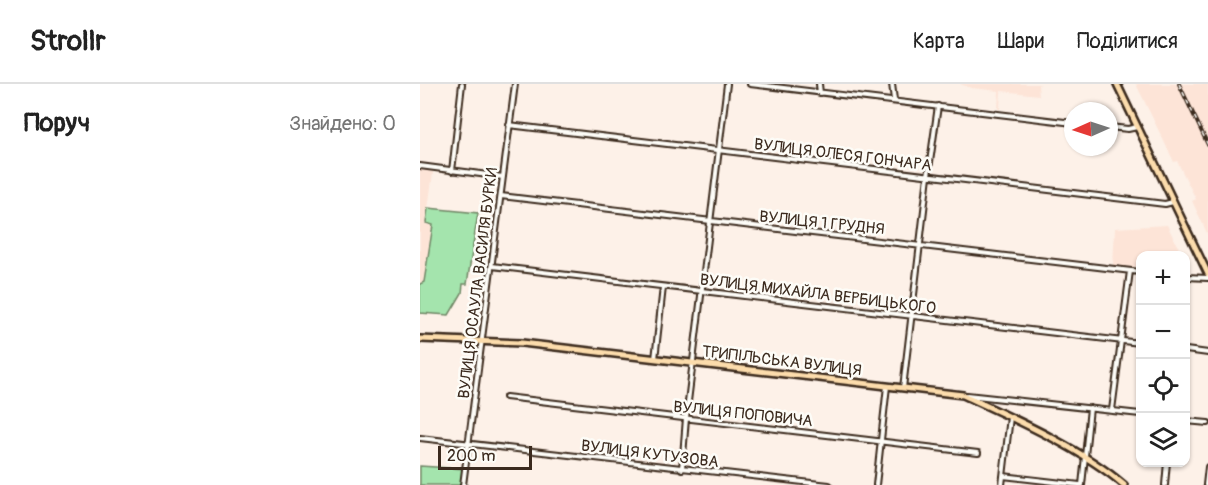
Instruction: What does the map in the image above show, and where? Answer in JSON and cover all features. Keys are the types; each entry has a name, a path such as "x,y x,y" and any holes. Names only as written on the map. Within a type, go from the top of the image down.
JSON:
{"main road":[{"path":"1117,84 1208,276"},
{"name":"ТРИПІЛЬСЬКА ВУЛИЦЯ","path":"420,339 522,343 963,395"},
{"path":"963,395 1010,416 1085,457 1106,469 1124,485"}],"street":[{"path":"452,171 462,84"},
{"name":"ВУЛИЦЯ ОСАУЛА ВАСИЛЯ БУРКИ","path":"463,485 515,84"},
{"path":"682,469 686,418 727,84"},
{"path":"750,84 1064,122"},
{"path":"819,84 820,93"},
{"path":"892,84 894,100"},
{"path":"903,388 938,106"},
{"name":"ВУЛИЦЯ ОЛЕСЯ ГОНЧАРА","path":"509,124 1165,204 1173,202"},
{"path":"1118,128 1137,128"},
{"path":"420,166 503,177"},
{"name":"ВУЛИЦЯ 1 ГРУДНЯ","path":"501,196 1136,272"},
{"name":"ВУЛИЦЯ МИХАЙЛА ВЕРБИЦЬКОГО","path":"492,266 1136,342"},
{"path":"1112,410 1130,271"},
{"path":"1190,277 1208,276"},
{"path":"655,358 663,287"},
{"path":"1190,351 1208,353"},
{"path":"876,485 887,386"},
{"name":"ТРИПІЛЬСЬКА ВУЛИЦЯ","path":"963,395 1136,413"},
{"name":"ВУЛИЦЯ ПОПОВИЧА","path":"506,397 978,453"},
{"path":"1003,476 1081,485 1090,408"},
{"path":"1002,485 1010,416"},
{"path":"1190,421 1208,423"},
{"name":"ВУЛИЦЯ КУТУЗОВА","path":"420,438 829,485"},
{"path":"1164,484 1166,467"},
{"path":"1206,485 1208,467"}],"shaded area":[{"path":"960,84 1041,84 1038,85 1039,95 1001,91 1000,109 998,109 999,91 971,88"},
{"path":"1136,84 1208,84 1208,235 1192,201 1196,199 1177,161 1174,162"},
{"path":"420,168 432,170 433,173 426,223 432,226 422,284 420,284"},
{"path":"1167,225 1180,251 1136,251 1136,268 1113,265 1115,228"}],"green space":[{"path":"428,208 478,213 467,284 463,284 462,293 449,315 420,313 420,284 424,282 433,225 426,223"},
{"path":"420,466 465,469 463,485 420,485"}],"railway":[{"path":"1179,84 1208,145"}]}
